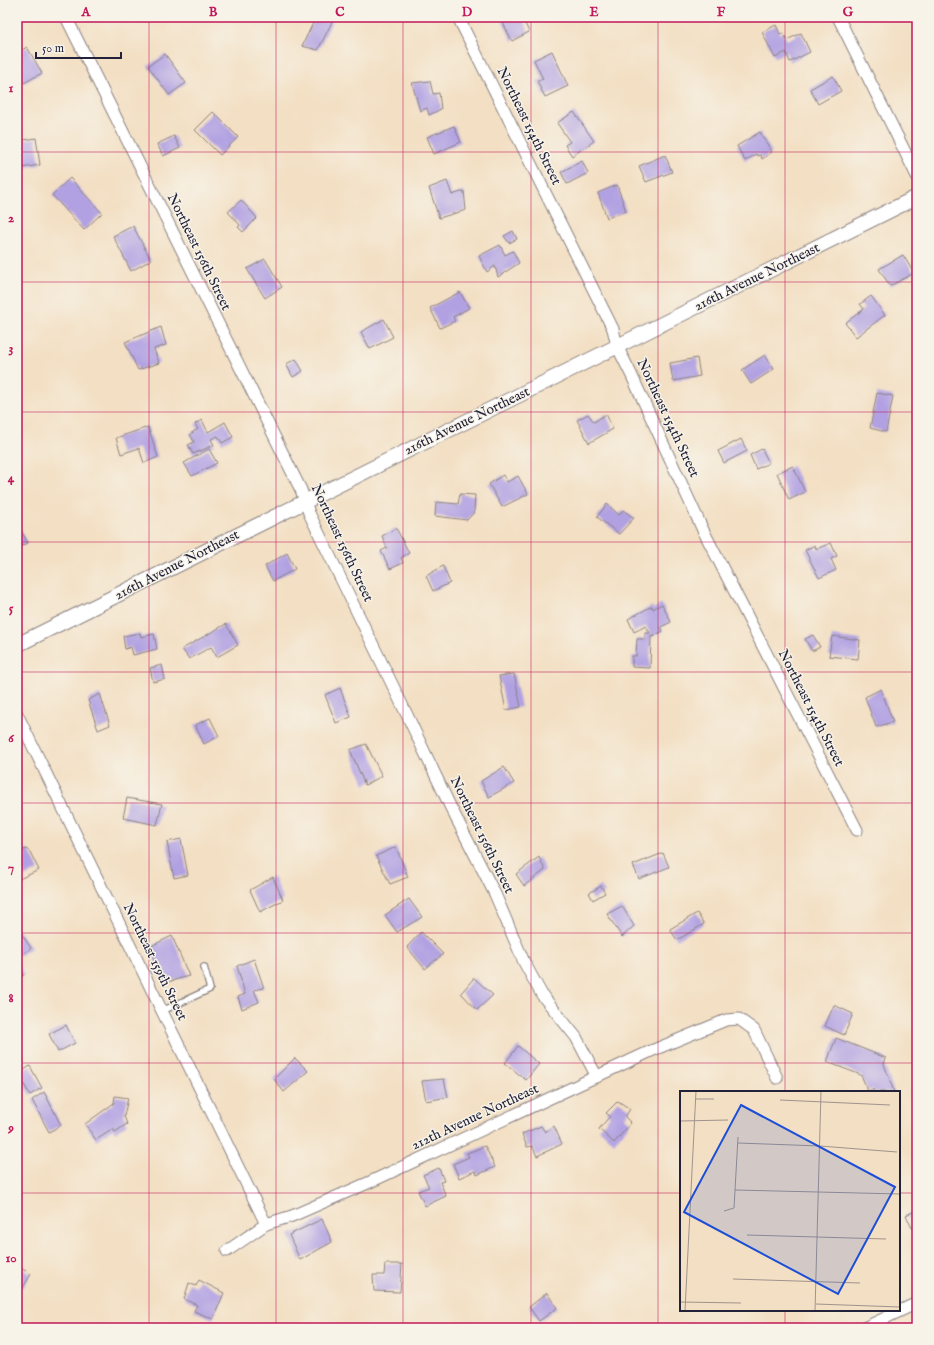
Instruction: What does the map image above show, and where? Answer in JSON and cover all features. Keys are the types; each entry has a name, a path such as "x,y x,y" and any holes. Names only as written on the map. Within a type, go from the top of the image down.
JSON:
{"street":[{"name":"Northeast 156th Street","path":"66,17 301,490 305,502 450,806 495,894 524,962 542,995 576,1037 597,1077"},
{"name":"Northeast 154th Street","path":"458,17 613,329 617,346 702,528 857,830"},
{"path":"838,17 917,176"},
{"name":"216th Avenue Northeast","path":"17,645 917,197"},
{"name":"Northeast 159th Street","path":"17,714 266,1224"},
{"name":"212th Avenue Northeast","path":"227,1251 266,1224 292,1216 370,1182 651,1051 726,1020 740,1018 754,1030 777,1078"},
{"path":"864,1328 917,1303"}],"lane":[{"path":"162,1011 210,989 204,967"}],"building":[{"path":"132,17 144,17 139,23"},
{"path":"316,17 334,18 318,50 302,46"},
{"path":"500,17 522,17 529,32 512,41"},
{"path":"669,17 681,17 675,23"},
{"path":"776,25 780,34 783,33 787,40 801,33 810,52 790,62 786,52 775,58 762,32"},
{"path":"27,47 42,73 24,83 17,70 17,53"},
{"path":"552,51 568,86 545,97 537,81 543,79 534,60"},
{"path":"165,54 186,83 169,95 148,66"},
{"path":"833,76 841,91 818,104 810,89"},
{"path":"430,81 433,94 439,93 441,109 429,115 427,108 420,111 412,83"},
{"path":"213,112 238,137 220,155 195,130"},
{"path":"574,112 594,141 572,156 565,145 570,142 557,123"},
{"path":"454,126 461,142 434,154 427,137"},
{"path":"760,132 772,152 762,159 760,155 757,156 756,154 745,161 737,146"},
{"path":"174,136 180,148 163,156 157,144"},
{"path":"36,138 40,165 21,168 17,141"},
{"path":"665,155 672,172 646,182 639,166"},
{"path":"582,161 588,173 567,184 561,172"},
{"path":"70,178 102,213 84,230 52,195"},
{"path":"447,181 452,195 464,191 466,210 439,218 429,188"},
{"path":"617,185 626,211 607,218 598,193"},
{"path":"241,200 257,218 243,232 238,227 240,225 228,212"},
{"path":"133,226 151,260 131,271 113,236"},
{"path":"513,231 517,239 509,243 504,236"},
{"path":"500,245 505,255 513,251 519,263 498,277 495,266 487,272 479,256"},
{"path":"903,255 914,273 890,286 879,269"},
{"path":"265,259 282,287 265,298 247,269"},
{"path":"460,292 469,308 453,317 455,321 440,328 430,308"},
{"path":"871,296 885,315 856,337 845,323 864,309 860,304"},
{"path":"384,319 393,337 370,349 361,332"},
{"path":"161,327 166,345 154,349 159,363 138,370 125,342"},
{"path":"765,355 774,369 751,384 742,370"},
{"path":"697,358 700,376 673,381 670,363"},
{"path":"296,359 303,371 293,377 286,364"},
{"path":"877,393 893,396 886,432 870,428"},
{"path":"588,414 594,422 606,414 613,429 589,443 577,420"},
{"path":"202,420 208,432 225,422 233,437 222,443 218,436 211,439 214,445 193,454 188,445 194,442 190,434 198,429 195,424"},
{"path":"148,427 158,457 144,463 139,448 121,454 116,438"},
{"path":"741,439 747,451 724,463 718,451"},
{"path":"209,449 217,463 192,476 184,463"},
{"path":"762,449 769,463 756,469 750,455"},
{"path":"793,466 805,492 789,500 777,473"},
{"path":"503,475 507,482 518,476 528,494 502,507 489,484"},
{"path":"460,494 475,495 474,512 467,520 435,516 436,502 458,504"},
{"path":"607,504 619,515 623,510 634,518 619,534 597,517"},
{"path":"17,523 28,543 17,548"},
{"path":"396,528 409,553 401,558 403,563 390,569 381,551 387,548 382,536"},
{"path":"831,543 837,556 831,559 836,570 819,578 805,550 815,545 816,549"},
{"path":"287,553 295,569 273,581 265,566"},
{"path":"443,566 450,583 433,591 426,576"},
{"path":"662,604 671,622 661,627 663,631 652,637 651,636 650,668 632,667 632,656 636,656 637,639 645,639 645,633 650,633 646,626 634,632 628,619 652,606 653,609"},
{"path":"226,624 238,645 217,657 211,647 189,659 182,649"},
{"path":"140,633 141,637 154,634 157,649 133,655 131,647 125,649 123,636"},
{"path":"813,635 820,647 812,651 805,639"},
{"path":"832,636 860,640 858,659 829,656"},
{"path":"162,665 165,679 153,682 150,668"},
{"path":"514,674 521,707 506,710 499,676"},
{"path":"340,688 351,717 336,723 325,695"},
{"path":"881,689 893,722 876,727 865,697"},
{"path":"100,694 110,725 98,730 88,700"},
{"path":"210,718 219,736 204,744 195,725"},
{"path":"366,744 382,776 365,785 350,750"},
{"path":"504,767 514,783 489,797 481,781"},
{"path":"127,798 162,804 157,825 123,818"},
{"path":"181,839 188,875 174,878 167,842"},
{"path":"396,847 408,877 390,884 376,856"},
{"path":"26,849 30,852 39,870 17,880 17,853"},
{"path":"663,853 669,867 639,879 633,865"},
{"path":"539,857 545,870 524,886 516,874"},
{"path":"273,877 283,900 260,912 250,890"},
{"path":"601,886 605,893 593,900 589,893"},
{"path":"409,899 422,917 397,932 385,915"},
{"path":"622,906 634,926 622,937 607,914"},
{"path":"697,913 704,924 677,940 670,929"},
{"path":"17,927 31,948 20,956 17,952"},
{"path":"421,932 443,954 425,969 407,947"},
{"path":"172,936 189,976 164,983 149,947"},
{"path":"254,959 264,988 254,990 259,1002 242,1009 238,997 245,994 237,966"},
{"path":"17,961 24,975 17,978"},
{"path":"474,978 493,995 477,1010 461,993"},
{"path":"834,1005 853,1014 844,1035 825,1026"},
{"path":"66,1025 75,1043 58,1052 49,1034"},
{"path":"836,1038 886,1058 884,1064 894,1091 874,1091 873,1089 868,1091 861,1075 827,1062"},
{"path":"518,1046 539,1064 526,1080 505,1063"},
{"path":"295,1058 308,1071 284,1092 274,1079"},
{"path":"30,1066 42,1088 30,1095 18,1074"},
{"path":"444,1079 448,1097 426,1101 422,1081"},
{"path":"44,1092 61,1125 49,1132 32,1100"},
{"path":"115,1096 128,1098 124,1116 127,1124 115,1132 113,1129 96,1140 85,1124 114,1103"},
{"path":"618,1101 630,1109 625,1117 631,1123 614,1143 599,1129 610,1116 606,1113"},
{"path":"541,1126 545,1132 554,1126 562,1144 537,1156 532,1146 527,1147 522,1134"},
{"path":"485,1146 495,1167 477,1175 475,1171 459,1178 453,1164 469,1157 467,1153"},
{"path":"439,1168 444,1181 440,1182 446,1196 425,1206 418,1191 429,1187 423,1175"},
{"path":"917,1210 917,1226 912,1228 906,1215"},
{"path":"322,1219 332,1242 300,1260 289,1235"},
{"path":"385,1264 402,1264 400,1292 374,1291 373,1275 384,1275"},
{"path":"17,1266 31,1274 23,1288 17,1285"},
{"path":"199,1280 224,1293 213,1319 194,1311 197,1305 184,1299 189,1283 196,1286"},
{"path":"547,1293 557,1308 539,1321 529,1307"}]}
